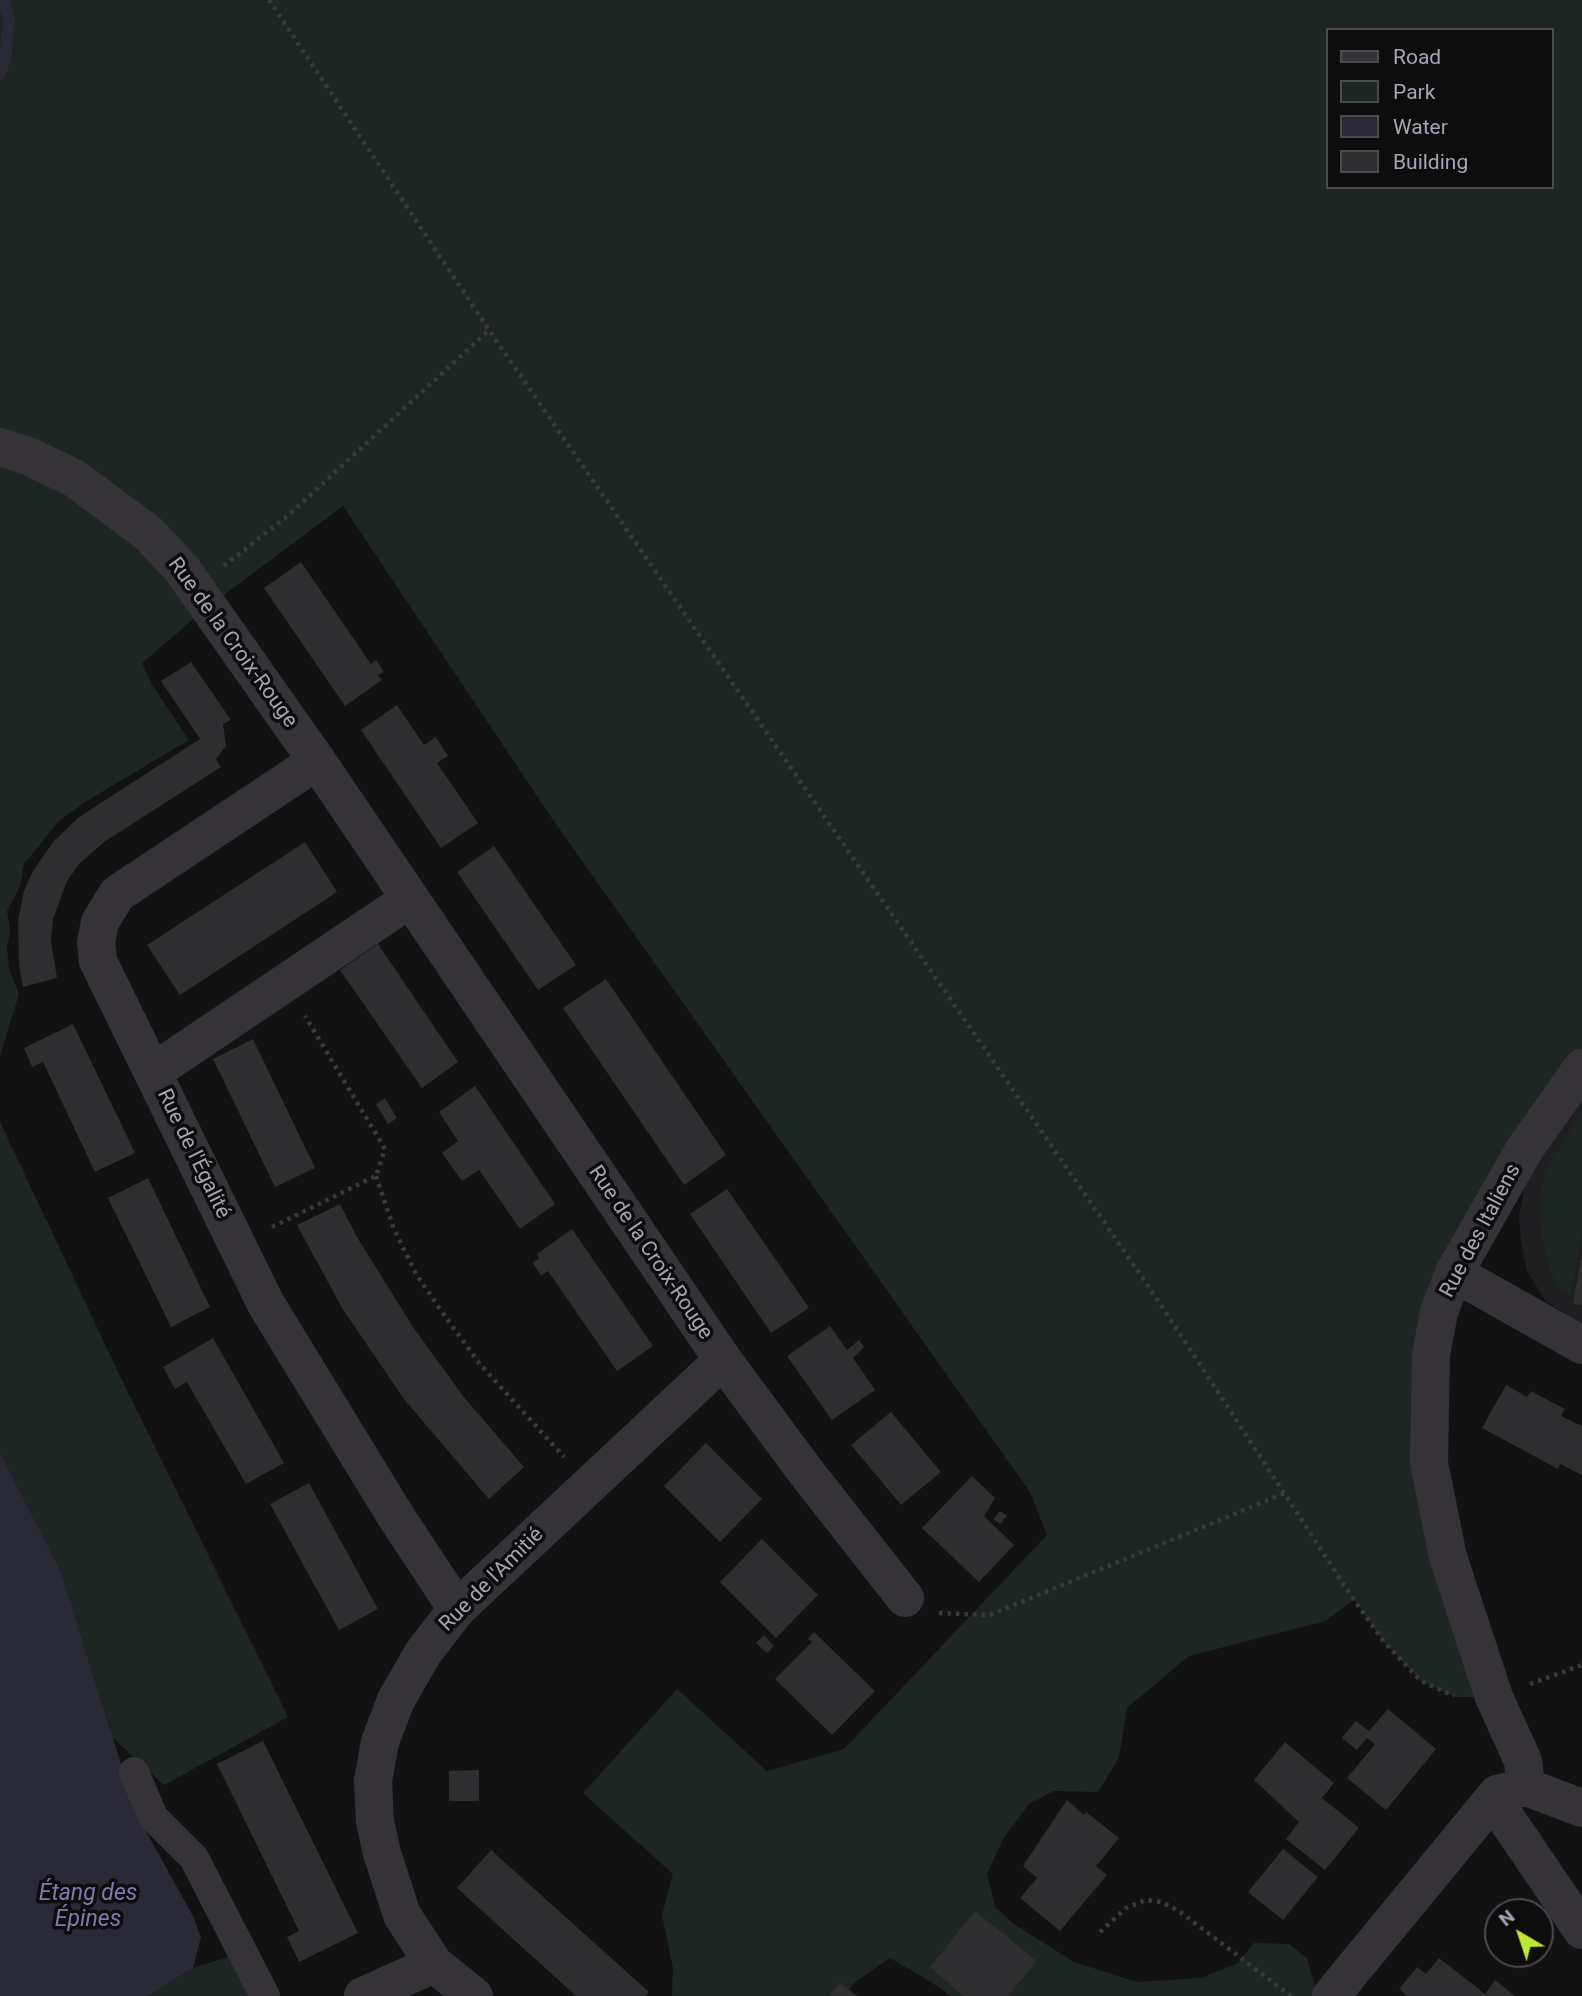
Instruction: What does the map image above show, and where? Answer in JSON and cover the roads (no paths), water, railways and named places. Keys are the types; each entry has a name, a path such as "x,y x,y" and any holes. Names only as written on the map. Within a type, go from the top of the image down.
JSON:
{"street":[{"name":"Rue de la Croix-Rouge","path":"0,447 28,456 74,478 115,507 148,533 196,589 317,761 723,1360 806,1472 905,1598"},
{"name":"Rue de l'Égalité","path":"317,761 117,894 100,922 96,942 98,961 266,1304 395,1515 457,1609"},
{"path":"153,1072 410,899"},
{"name":"Rue des Italiens","path":"1510,1793 1523,1760 1494,1697 1448,1557 1429,1463 1430,1355 1439,1312 1454,1273 1524,1150 1582,1068"},
{"path":"1454,1273 1582,1345"},
{"name":"Rue de l'Amitié","path":"474,1996 434,1964 402,1915 382,1853 375,1822 373,1781 380,1742 396,1700 423,1653 457,1609 723,1360"},
{"path":"134,1772 153,1817 194,1858 217,1898 265,1996"},
{"path":"1510,1793 1582,1808"},
{"path":"1510,1793 1582,1930"},
{"path":"1331,1996 1510,1793"},
{"path":"363,1996 434,1964"}],"water":[{"name":"Étang des Épines","path":"0,1452 61,1572 137,1815 193,1916 201,1937 193,1968 148,1996 0,1996"}],"waterway":[{"path":"0,74 5,59 9,19 4,0"}]}
